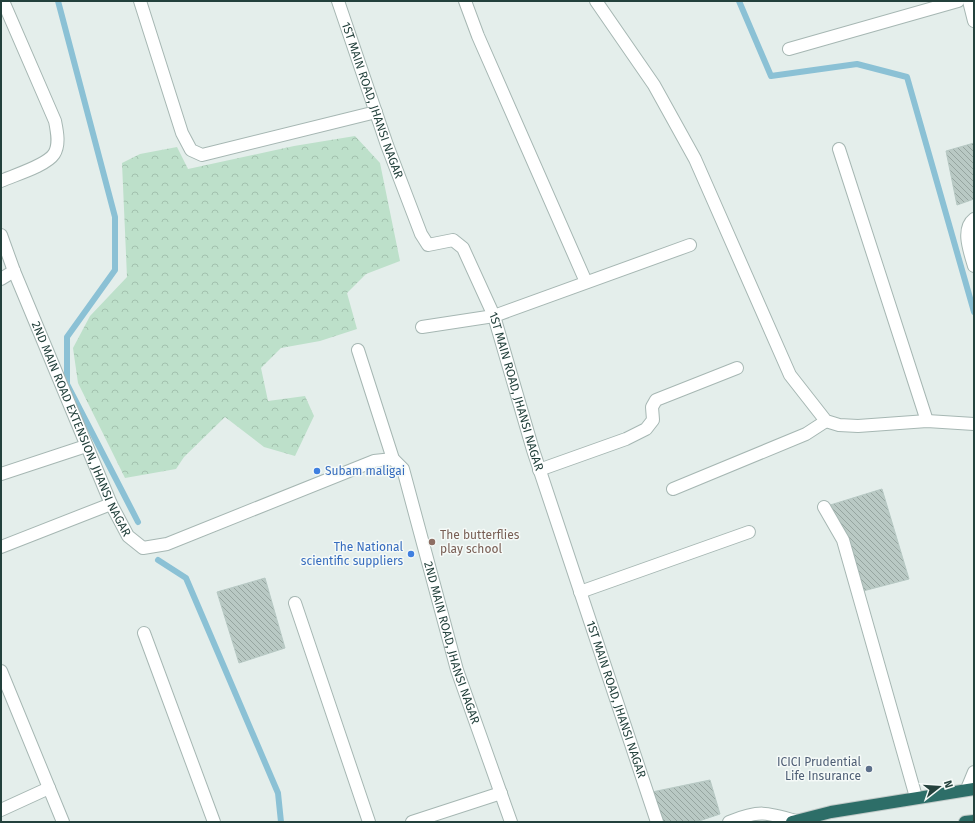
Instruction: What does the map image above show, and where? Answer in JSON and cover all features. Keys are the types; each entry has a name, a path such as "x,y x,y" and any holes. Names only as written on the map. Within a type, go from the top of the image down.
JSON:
{"highway":[{"path":"794,821 831,812 970,789"},
{"path":"965,822 974,821"}],"street":[{"path":"1,181 43,163 54,154 58,140 55,121 3,1"},
{"path":"140,1 182,133 191,150 197,153 202,155 215,153 376,112"},
{"name":"1ST MAIN ROAD, JHANSI NAGAR","path":"338,1 376,112 421,234 428,245 453,240 463,248 494,316 539,470 657,822"},
{"path":"465,1 478,36 586,282"},
{"path":"596,1 654,85 695,159 790,375 826,421 839,425 858,426 927,421 974,424"},
{"path":"789,49 958,1"},
{"path":"969,1 974,21"},
{"path":"839,149 927,421"},
{"path":"974,219 967,231 974,266"},
{"name":"2ND MAIN ROAD EXTENSION, JHANSI NAGAR","path":"1,235 14,272 111,504 128,536 143,548 167,544 374,461 393,459"},
{"path":"422,327 494,316 690,245"},
{"path":"1,279 14,272"},
{"name":"2ND MAIN ROAD, JHANSI NAGAR","path":"358,350 393,459 402,469 457,670 511,822"},
{"path":"539,470 626,440 646,429 653,420 652,407 656,400 737,368"},
{"path":"673,489 799,437 826,421"},
{"path":"1,474 86,446"},
{"path":"1,547 111,504"},
{"path":"824,507 843,540 916,797"},
{"path":"580,592 749,532"},
{"path":"295,603 369,822"},
{"path":"144,633 214,822"},
{"path":"1,671 63,822"},
{"path":"970,789 974,772"},
{"path":"1,810 49,788"},
{"path":"412,822 501,794"},
{"path":"729,822 755,813 764,812 794,821"}],"green space":[{"path":"355,136 380,163 400,261 366,274 347,293 357,329 320,341 281,348 261,368 268,401 305,396 314,416 295,456 264,447 225,417 184,457 176,469 125,478 78,383 73,348 90,316 127,277 122,163 140,154 177,147 188,169 294,146"}],"building":[{"path":"974,143 974,199 957,205 946,151"},
{"path":"882,489 909,579 863,591 854,555 846,534 827,506"},
{"path":"265,578 285,648 239,663 217,592"},
{"path":"710,780 720,814 696,822 663,822 652,792"}],"waterway":[{"path":"58,1 115,217 115,270 67,337 67,384 138,522"},
{"path":"739,1 771,76 857,64 907,77 974,312"},
{"path":"158,560 186,578 278,793 281,822"}],"place":[{"name":"Subam maligai","path":"317,471"},
{"name":"The butterflies play school","path":"432,542"},
{"name":"The National scientific suppliers","path":"411,554"},
{"name":"ICICI Prudential Life Insurance","path":"869,769"}]}
